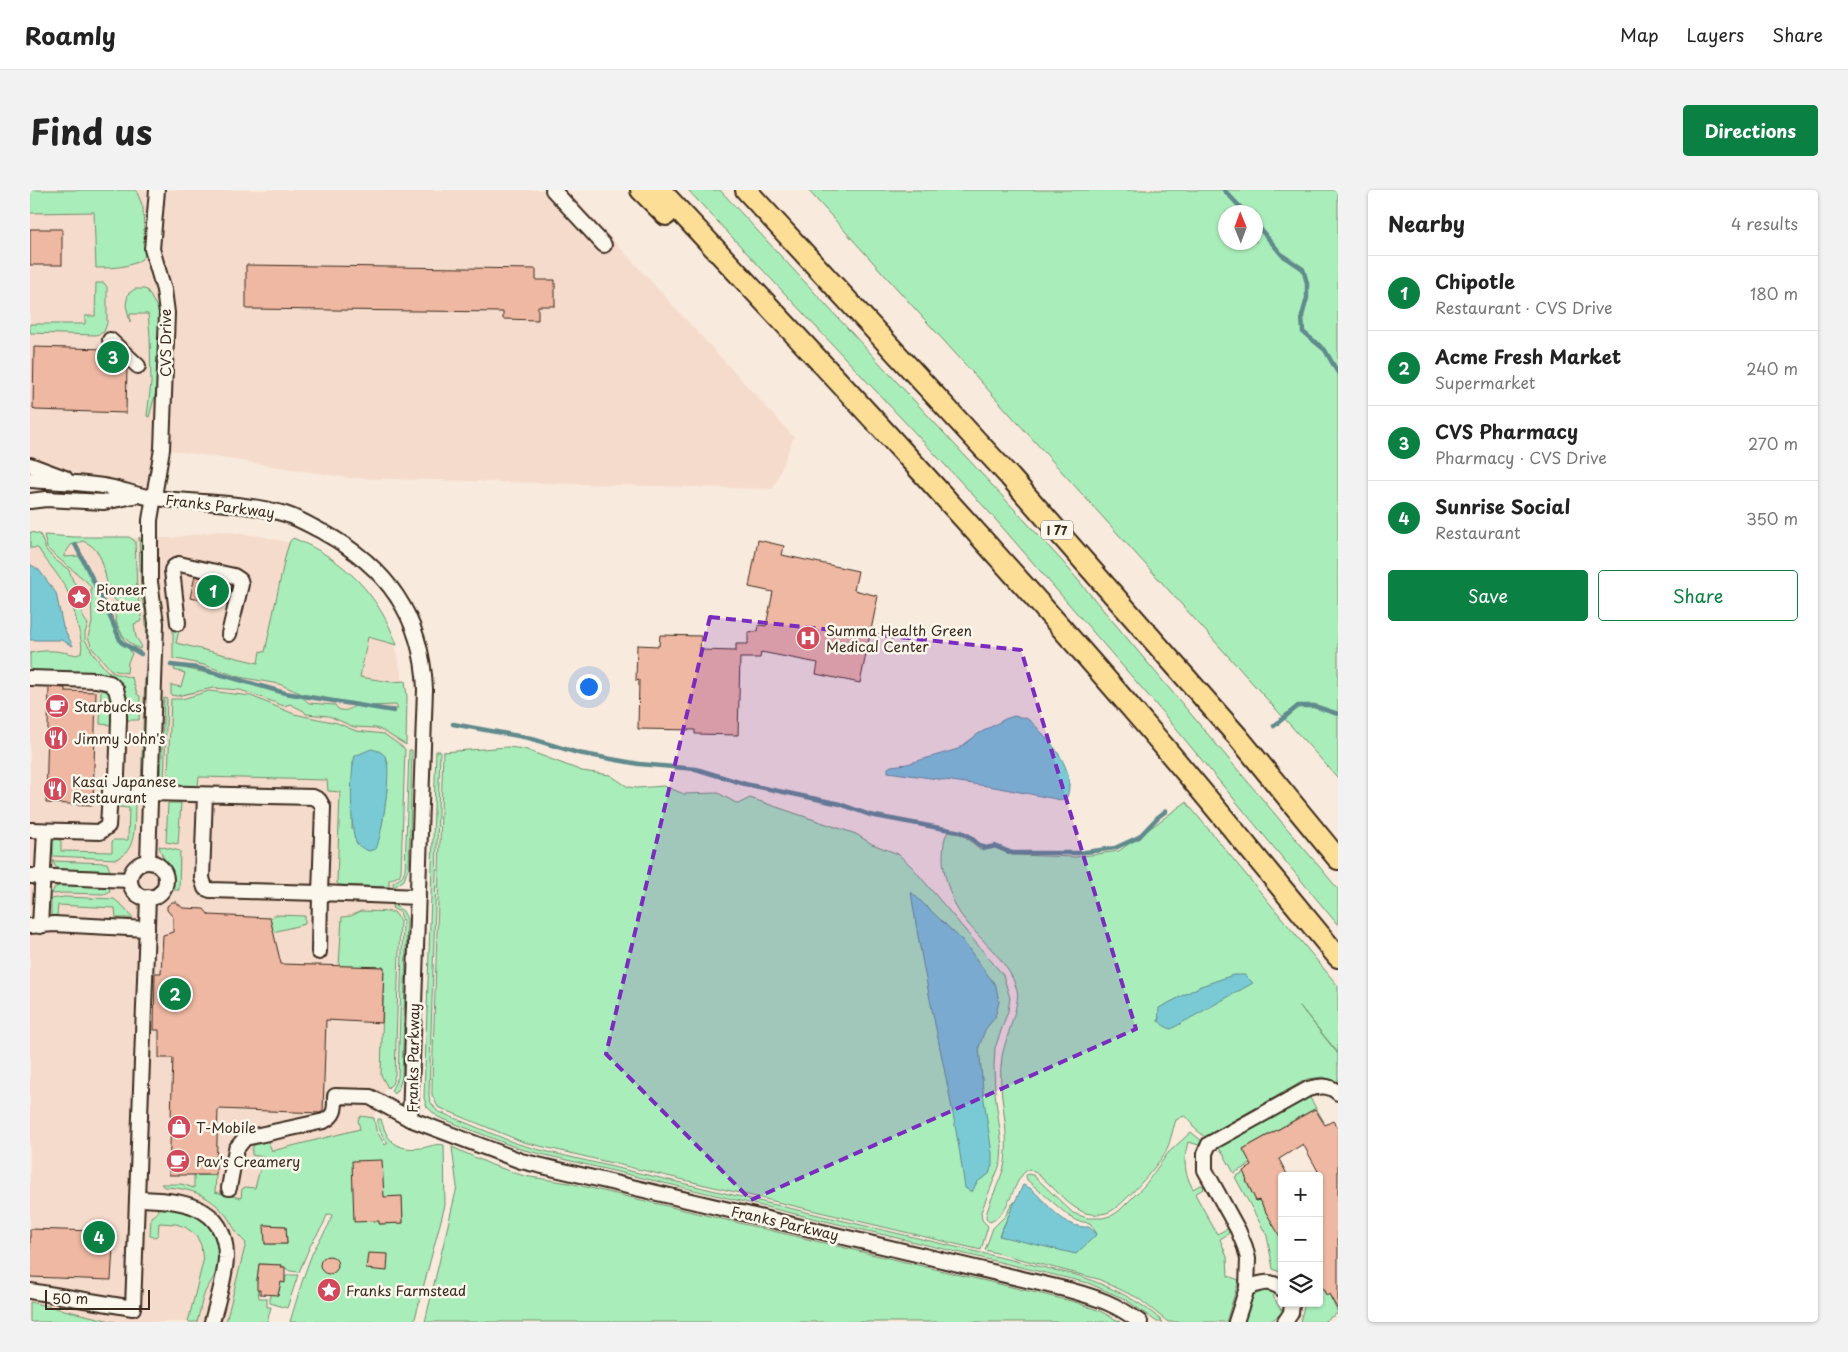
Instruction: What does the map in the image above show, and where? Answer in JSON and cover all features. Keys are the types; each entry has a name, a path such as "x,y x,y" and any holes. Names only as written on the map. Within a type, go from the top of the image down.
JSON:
{"highway":[{"path":"641,190 854,397"},
{"path":"660,190 854,397 1011,571 1138,715 1338,957"},
{"name":"I 77","path":"746,190 1010,477 1238,737 1338,859"}],"street":[{"name":"CVS Drive","path":"148,861 156,623 150,582 150,520 152,498 162,449 167,313 164,290 152,248 157,190"},
{"path":"553,190 604,245"},
{"path":"110,340 138,366"},
{"path":"30,466 79,483"},
{"name":"Franks Parkway","path":"30,480 110,487 135,496 263,509 288,515 332,537 351,549 387,582 400,601 418,637 424,671 425,722 410,1118 521,1161 1086,1294 1102,1299 1125,1311 1140,1322"},
{"name":"Franks Parkway","path":"30,501 104,502 135,496"},
{"path":"178,623 172,570 179,564 234,576 240,580 241,584 229,634"},
{"path":"30,678 96,680 110,684 116,690 119,701 117,776 110,792 108,826 100,832 30,830"},
{"path":"110,792 313,797 319,800 323,807 318,952"},
{"path":"205,795 202,878 205,888 210,890 418,897"},
{"path":"45,831 36,877 35,926 54,924 146,929"},
{"path":"148,861 159,865 166,875 166,881 162,892 148,898 140,896 135,892 130,880 133,870 137,865 148,861"},
{"path":"36,877 130,880"},
{"path":"30,1290 132,1308 148,898"},
{"path":"1236,1322 1247,1288 1248,1259 1238,1230 1205,1170 1205,1153 1209,1144 1308,1088 1327,1086 1338,1093"},
{"path":"229,1188 236,1148 239,1143 245,1138 331,1118 335,1112 335,1096 370,1097 410,1118"},
{"path":"137,1199 185,1202 200,1208 211,1218 220,1231 225,1244 226,1259 212,1322"},
{"path":"1247,1288 1262,1282 1278,1287"},
{"path":"1285,1322 1291,1313 1292,1307"}],"highlighted area":[{"path":"710,617 1021,650 1136,1029 751,1200 606,1054"}],"shaded area":[{"path":"30,190 567,190 794,437 773,489 350,478 163,449 152,498 139,484 74,475 30,459"},
{"path":"219,531 260,536 308,547 343,566 377,608 392,635 403,681 404,717 397,880 399,917 394,1078 383,1093 374,1116 374,1134 268,1160 231,1322 30,1322 30,534 51,538 170,538"}],"green space":[{"path":"30,190 136,190 143,207 145,256 129,265 96,268 94,212 30,213"},
{"path":"688,190 720,190 1062,561 1338,889 1338,925 1153,701 989,512"},
{"path":"808,190 1338,190 1338,778"},
{"path":"96,283 104,283 107,287 107,323 104,332 96,335 30,333 30,324 85,324 85,316 95,316"},
{"path":"135,289 147,290 159,311 158,384 149,417 147,416 151,383 148,314 130,314 130,322 126,305 128,294"},
{"path":"30,532 40,534 46,550 54,559 69,570 77,586 88,593 89,601 82,605 83,616 88,624 85,640 107,671 132,678 137,694 140,696 139,720 127,720 126,695 122,685 111,677 30,672 30,653 54,651 77,655 81,653 82,646 74,609 67,591 38,548 30,548"},
{"path":"44,535 129,537 135,541 137,590 142,621 134,624 136,637 141,645 140,649 128,641 120,630 115,616 117,602 108,587 102,561 98,553 92,546 83,541 71,545 64,555 64,557 80,556 132,654 128,662 127,673 111,670 92,648 88,637 92,623 91,587 47,548"},
{"path":"139,537 142,544 143,584 149,620 149,647 145,610 141,596"},
{"path":"293,538 311,546 343,567 357,580 380,609 397,645 368,637 360,677 391,682 405,681 407,697 406,745 376,728 354,727 329,716 306,714 290,704 284,706 240,690 213,688 177,696 171,695 171,685 181,687 185,673 174,670 175,667 179,667 270,687 302,697 309,703 335,705 338,709 343,710 355,706 398,709 396,705 369,706 307,696 279,684 239,677 204,665 173,659 173,628 179,630 176,643 258,663 260,651 265,652 286,553"},
{"path":"148,665 145,778 141,784 145,676"},
{"path":"101,688 106,690 112,698 112,725 100,724"},
{"path":"209,691 251,696 294,714 337,723 356,731 384,734 405,749 401,872 399,876 389,880 389,887 339,885 337,883 340,792 328,791 327,780 199,777 198,786 196,787 169,786 171,699 182,699","holes":["378,751 385,756 388,763 386,775 387,789 382,825 352,829 353,762"]},
{"path":"164,698 167,699 164,784 161,777"},
{"path":"508,747 524,749 582,771 610,775 628,787 664,786 684,794 718,793 738,804 750,798 856,834 872,844 898,854 912,867 1003,975 1010,998 1008,1011 995,1048 994,1066 995,1093 1002,1146 1001,1162 981,1212 982,1220 988,1226 981,1250 523,1142 438,1107 432,1095 432,1082 443,752"},
{"path":"409,750 412,750 409,867 404,880 394,887 393,883 402,877 405,870"},
{"path":"436,751 440,751 429,1095 430,1101 437,1111 515,1143 536,1149 1080,1276 1124,1295 1145,1307 1163,1322 1157,1322 1125,1299 1088,1283 520,1149 438,1117 427,1107 424,1098"},
{"path":"120,802 135,803 133,835 128,850 123,855 116,859 53,856 53,841 57,839 61,841 61,851 112,852 112,842 114,840 128,840 129,808 119,807"},
{"path":"1186,802 1338,986 1338,1053 1299,1005 1338,1054 1338,1083 1323,1077 1307,1079 1205,1137 1184,1116 1176,1120 1168,1146 1161,1159 1130,1195 1109,1212 1092,1214 1083,1212 1069,1203 1029,1169 1023,1173 1003,1211 990,1222 986,1219 986,1214 1001,1176 1006,1149 1001,1083 1002,1057 1018,996 1013,979 1007,968 966,922 956,906 947,884 944,868 945,837 948,832 960,834 979,849 995,848 1012,855 1076,857 1119,851","holes":["1201,986 1158,1022 1160,1008"]},
{"path":"168,803 181,803 178,844 166,842"},
{"path":"159,846 180,851 179,890 172,890 172,871"},
{"path":"53,861 107,863 110,871 59,869"},
{"path":"61,885 109,887 110,891 105,894 52,894 54,888"},
{"path":"64,897 114,899 133,918 116,918 115,908 58,905 57,915 53,917 51,914 51,899"},
{"path":"393,905 403,911 407,919 402,1077 399,1087 394,1094 391,1091 398,1077 403,921 400,912 392,908"},
{"path":"361,911 394,912 400,920 395,1075 392,1084 388,1088 381,1075 384,967 339,966 342,917 351,916"},
{"path":"275,915 305,916 305,924 273,932 270,918"},
{"path":"1309,1096 1324,1122 1314,1109 1243,1149 1251,1164 1234,1173 1218,1147"},
{"path":"361,1116 374,1118 376,1130 385,1145 388,1143 379,1128 378,1119 381,1119 386,1134 399,1146 413,1149 438,1144 444,1145 445,1205 414,1322 290,1322 309,1262 328,1225 332,1215 330,1214 327,1215 310,1246 299,1272 290,1271 281,1265 259,1264 257,1280 259,1298 267,1298 267,1307 271,1307 267,1322 226,1322 246,1243 222,1210 208,1199 192,1191 164,1187 161,1184 181,1184 194,1188 194,1175 216,1175 215,1192 241,1198 242,1189 245,1187 255,1188 263,1157 252,1155 254,1145 268,1141 272,1151 360,1129 358,1120","holes":["402,1197 403,1223 380,1224 379,1221","265,1225 286,1226 287,1244 265,1244"]},
{"path":"1191,1132 1202,1141 1199,1145 1188,1142 1185,1155 1186,1172 1193,1189 1200,1185 1204,1186 1203,1189 1195,1194 1217,1234 1227,1229 1229,1231 1228,1234 1220,1239 1227,1257 1228,1276 1239,1280 1226,1322 1168,1322 1138,1298 1098,1279 985,1250 993,1228 1016,1201 999,1235 1097,1234 1090,1223 1077,1221 1070,1217 1027,1180 1027,1174 1033,1175 1073,1213 1087,1218 1103,1218 1113,1215 1120,1210 1145,1185 1168,1153"},
{"path":"452,1147 492,1165 524,1176 569,1183 1075,1302 1100,1311 1120,1322 425,1322 457,1187"},
{"path":"1244,1172 1248,1180 1246,1181 1256,1201 1259,1200 1275,1228 1278,1227 1278,1271 1273,1269 1267,1236 1235,1177"},
{"path":"157,1207 180,1209 196,1215 214,1236 217,1245 218,1263 214,1277 206,1289 197,1322 188,1322 203,1262 201,1245 196,1235 185,1227 176,1224 159,1223 158,1235 155,1237 150,1236 151,1217 158,1212"},
{"path":"298,1275 287,1308 270,1303 270,1294 278,1295 281,1282 285,1282 285,1277"},
{"path":"1263,1289 1270,1290 1276,1294 1273,1296 1278,1307 1281,1310 1284,1309 1283,1312 1270,1322 1243,1322 1254,1294"},
{"path":"1323,1290 1326,1295 1329,1294 1338,1313 1323,1322 1300,1322 1304,1307 1323,1307"},
{"path":"30,1302 115,1322 30,1322"}],"water":[{"path":"30,564 39,570 56,593 63,627 73,646 61,640 30,640"},
{"path":"1014,716 1031,721 1049,740 1059,755 1064,763 1069,780 1067,797 1061,800 994,787 888,772 888,768 891,766 907,764 958,749 978,734"},
{"path":"371,749 377,750 385,756 388,772 384,816 378,842 376,849 369,851 363,849 356,842 354,836 352,786 355,756"},
{"path":"911,892 963,941 996,986 999,1002 995,1017 985,1030 979,1047 992,1165 989,1174 977,1182 972,1192 965,1188 960,1151"},
{"path":"1233,975 1245,975 1253,983 1171,1029 1160,1021 1159,1008 1201,986"},
{"path":"1023,1185 1030,1188 1056,1214 1071,1224 1089,1227 1097,1234 1076,1254 999,1236"}],"building":[{"path":"30,229 62,229 62,265 30,265"},
{"path":"246,265 536,269 536,280 555,280 555,306 538,306 538,320 503,319 503,312 246,309"},
{"path":"34,347 106,349 127,368 126,413 35,410 33,408"},
{"name":"Summa Health Green Medical Center","path":"758,540 784,546 782,555 858,571 854,590 878,596 860,683 816,674 818,663 761,652 760,658 740,658 738,735 695,734 695,730 638,729 639,680 636,681 637,645 659,646 660,635 701,636 700,650 736,651 736,644 748,644 748,632 758,631 759,625 766,626 773,592 749,587"},
{"path":"195,576 232,585 227,605 190,598"},
{"path":"49,687 65,688 65,691 96,692 93,805 46,803"},
{"path":"172,902 176,902 183,908 204,909 209,915 270,918 281,964 384,967 382,1023 326,1020 323,1111 320,1113 218,1109 216,1175 169,1175 173,1058 159,1058 159,1030 154,1030 155,973 161,973 163,935 173,932 173,917 167,910 167,906"},
{"path":"1315,1109 1325,1125 1333,1121 1338,1129 1338,1310 1329,1294 1327,1296 1323,1289 1323,1172 1318,1172 1303,1144 1279,1159 1286,1172 1278,1172 1278,1233 1259,1200 1256,1201 1246,1180 1243,1171 1252,1166 1243,1149"},
{"path":"382,1160 384,1197 402,1196 403,1223 379,1224 379,1221 354,1222 352,1161"},
{"path":"264,1225 286,1226 287,1244 265,1244"},
{"path":"30,1229 114,1230 111,1280 30,1277"},
{"path":"368,1253 388,1254 387,1271 366,1269"},
{"path":"329,1256 335,1259 338,1265 335,1271 329,1274 323,1271 320,1265 323,1259"},
{"path":"259,1264 282,1265 281,1267 285,1267 285,1283 281,1282 278,1295 260,1294 260,1290 257,1290"}],"waterway":[{"path":"1224,190 1238,205"},
{"path":"1263,232 1282,255 1303,269 1307,283 1307,298 1302,316 1303,332 1325,350 1338,373"},
{"path":"75,544 121,642 141,654"},
{"path":"171,665 198,668 285,693 394,711"},
{"path":"1274,726 1298,706 1314,706 1338,714"},
{"path":"453,724 529,738 578,753 639,764 696,769 745,784 840,804 870,815 961,832 969,836 980,846 986,848 995,846 1012,853 1078,853 1115,848 1139,837 1166,811"}],"place":[{"name":"CVS Pharmacy","path":"113,357"},
{"name":"Chipotle","path":"213,591"},
{"name":"Pioneer Statue","path":"79,597"},
{"name":"Summa Health Green Medical Center","path":"808,638"},
{"name":"Starbucks","path":"57,706"},
{"name":"Jimmy John's","path":"56,738"},
{"name":"Kasai Japanese Restaurant","path":"55,789"},
{"name":"Acme Fresh Market","path":"175,994"},
{"name":"T-Mobile","path":"179,1127"},
{"name":"Pav's Creamery","path":"178,1161"},
{"name":"Sunrise Social","path":"99,1237"},
{"name":"Franks Farmstead","path":"329,1290"}]}
